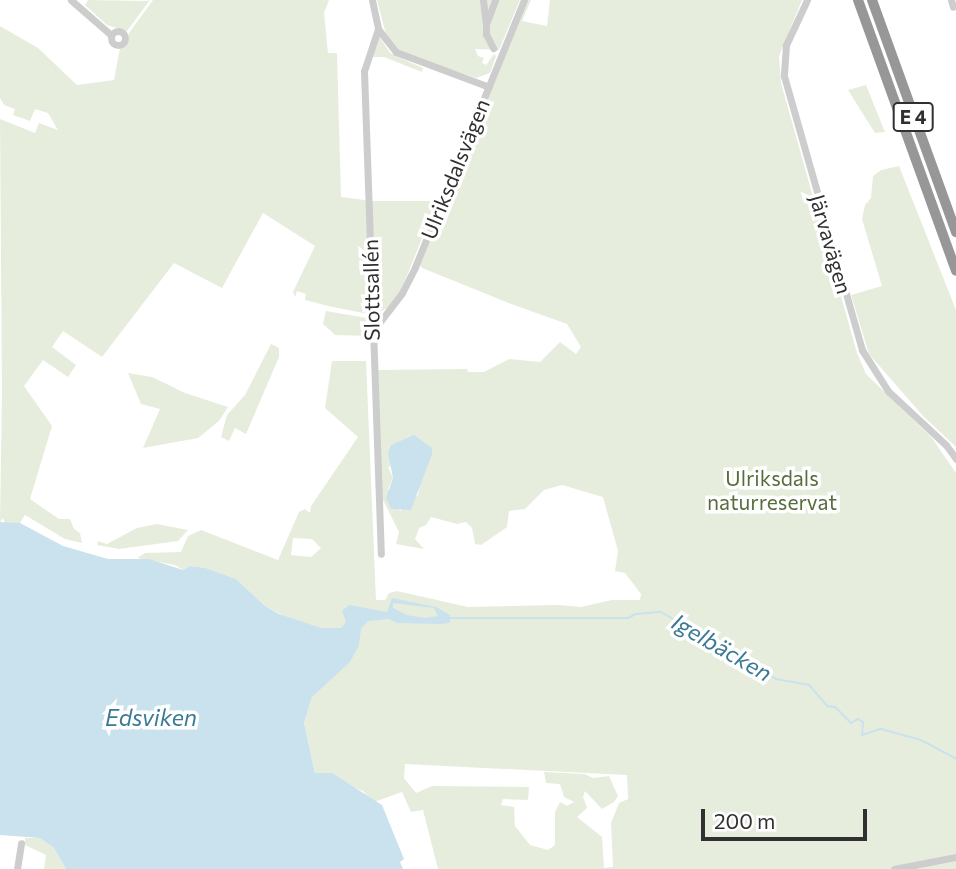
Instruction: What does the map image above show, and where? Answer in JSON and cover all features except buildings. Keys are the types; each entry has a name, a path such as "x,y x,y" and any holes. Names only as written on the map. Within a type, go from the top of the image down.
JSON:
{"highway":[{"name":"E 4","path":"857,0 956,271"},
{"name":"E 4","path":"872,0 956,232"}],"street":[{"path":"71,0 111,35"},
{"path":"372,0 378,29 388,44 407,58 489,86"},
{"path":"483,0 486,34 493,48"},
{"path":"486,24 495,0"},
{"name":"Ulriksdalsvägen","path":"373,331 402,293 415,267 524,0"},
{"name":"Järvavägen","path":"807,0 786,45 784,76 858,338 871,368 888,391 946,445 956,459"},
{"name":"Slottsallén","path":"378,29 364,71 381,554"},
{"path":"17,869 21,843"},
{"path":"894,869 956,857"}],"green space":[{"path":"88,0 150,0 127,31 107,25 85,5"},
{"path":"153,0 329,0 324,13 328,53 337,53 341,197 373,201 437,201 400,293 389,307 381,311 363,313 328,306 305,300 306,294 297,291 295,297 293,292 315,246 263,213 222,288 174,263 102,357 63,331 52,347 76,365 68,377 43,360 24,386 52,426 30,499 59,519 70,519 74,529 80,533 82,543 65,539 25,515 20,523 5,523 3,518 0,522 0,119 35,133 39,123 58,130 48,113 35,109 30,121 13,115 15,109 4,105 0,98 0,26 38,48 77,85 114,80 120,48 126,45 129,33"},
{"path":"377,0 520,0 499,50 475,49 478,56 484,58 482,63 486,65 494,54 496,56 490,73 476,78 405,54 388,42"},
{"name":"Ulriksdals naturreservat","path":"526,0 531,0 522,21 547,26 550,0 802,0 779,56 781,83 857,353 866,374 932,438 956,473 956,869 438,869 423,810 411,812 402,792 374,802 363,791 315,773 304,723 312,697 282,615 265,606 236,579 206,568 190,566 183,570 175,565 137,558 145,553 181,552 188,536 201,530 278,560 299,512 305,509 310,513 311,506 358,437 325,408 332,361 366,361 376,600 385,600 389,593 397,591 468,607 581,607 612,600 640,600 641,594 625,573 615,571 618,551 603,497 562,485 544,490 525,509 509,511 507,527 481,545 475,544 472,528 466,522 457,524 431,517 426,525 419,528 415,539 424,549 396,544 399,532 382,498 378,370 467,369 468,372 484,372 509,359 540,362 560,342 576,354 581,347 567,324 422,268 419,264","holes":["432,454 423,469 418,495 400,511 388,489 393,478 388,467","293,538 312,539 321,548 311,557 291,555","405,764 627,775 628,799 619,803 611,823 613,867 604,868 602,837 577,817 587,808 583,797 585,791 602,809 614,802 618,796 609,776 593,778 585,774 544,772 546,783 560,784 564,797 574,802 567,806 560,802 555,812 555,845 548,850 530,845 515,826 514,807 501,805 503,799 528,800 529,787 432,786 416,793 404,778"]},
{"path":"379,36 390,53 423,68 422,72 384,57 371,57"},
{"path":"866,85 885,132 875,133 848,90"},
{"path":"899,166 956,310 956,447 923,416 869,354 851,295 882,286 862,219 865,205 871,198 873,176 881,170"},
{"path":"326,311 367,318 369,336 335,335 323,324"},
{"path":"271,344 279,348 279,357 246,434 235,428 229,441 221,437 227,415 245,395"},
{"path":"128,373 152,377 185,393 228,407 219,421 198,438 143,448 160,409 141,404"},
{"path":"157,524 188,530 178,541 119,549 97,545 98,541 107,544 137,528"},
{"path":"25,838 40,838 54,848 66,869 44,869 46,855 25,845"}],"water":[{"path":"414,435 432,448 432,454 411,510 391,509 386,498 393,478 388,453 391,445"},
{"name":"Edsviken","path":"0,522 20,523 63,546 108,559 149,559 183,570 190,566 206,568 236,579 265,606 279,614 321,628 341,628 346,622 342,611 349,605 387,612 392,598 436,607 450,615 450,623 441,624 397,623 389,619 368,621 361,629 359,645 350,662 312,697 304,723 315,773 332,773 382,805 404,859 400,862 403,869 66,869 54,848 40,838 0,835","holes":["393,603 434,608 438,616 425,618 407,615 393,608"]}],"waterway":[{"name":"Igelbäcken","path":"449,618 628,618 636,614 661,612 776,679 809,685 827,706 835,707 851,723 858,719 863,722 862,735 881,729 921,740 956,759"}]}
